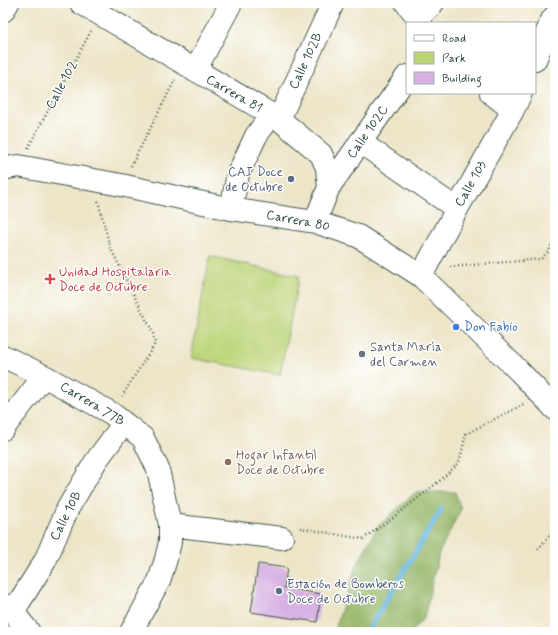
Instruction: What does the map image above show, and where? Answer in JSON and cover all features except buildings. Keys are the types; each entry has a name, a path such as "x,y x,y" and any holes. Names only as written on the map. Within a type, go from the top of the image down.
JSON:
{"street":[{"path":"3,11 8,3"},
{"name":"Carrera 81","path":"81,3 102,9 189,67 275,117 321,154 327,168 329,187 315,222"},
{"path":"189,67 231,3"},
{"name":"Calle 102B","path":"232,209 238,174 256,136 275,117 332,3"},
{"path":"536,58 555,16"},
{"name":"Calle 102C","path":"329,187 406,77"},
{"path":"494,94 517,102"},
{"name":"Calle 103","path":"421,276 517,102"},
{"path":"360,142 457,209"},
{"name":"Carrera 80","path":"11,167 92,179 232,209 315,222 358,236 421,276 520,371 555,409"},
{"name":"Carrera 77B","path":"3,356 44,376 118,418 143,438 158,469 170,525 170,542 159,581 131,632"},
{"path":"3,429 44,376"},
{"name":"Calle 10B","path":"8,608 45,560 68,508 96,461 118,418"},
{"path":"170,525 291,533"},
{"path":"8,608 29,632"}],"path":[{"name":"Calle 102","path":"11,167 102,9"},
{"path":"121,185 189,67"},
{"path":"92,179 110,247 153,333 155,344 118,418"},
{"path":"447,267 540,259 549,251 555,238"},
{"path":"291,533 363,539 442,479 459,463 466,434 526,403"},
{"path":"538,549 555,529"}],"green space":[{"path":"210,256 299,276 280,375 191,358"},
{"path":"416,492 455,492 461,509 439,553 424,618 411,632 334,632 355,569 377,527"}],"waterway":[{"path":"367,632 441,510"}],"place":[{"name":"CAI Doce de Octubre","path":"291,179"},
{"name":"Unidad Hospitalaria Doce de Octubre","path":"50,279"},
{"name":"Don Fabio","path":"456,327"},
{"name":"Santa María del Carmen","path":"362,354"},
{"name":"Hogar Infantil Doce de Octubre","path":"228,462"},
{"name":"Estación de Bomberos Doce de Octubre","path":"279,591"}]}
